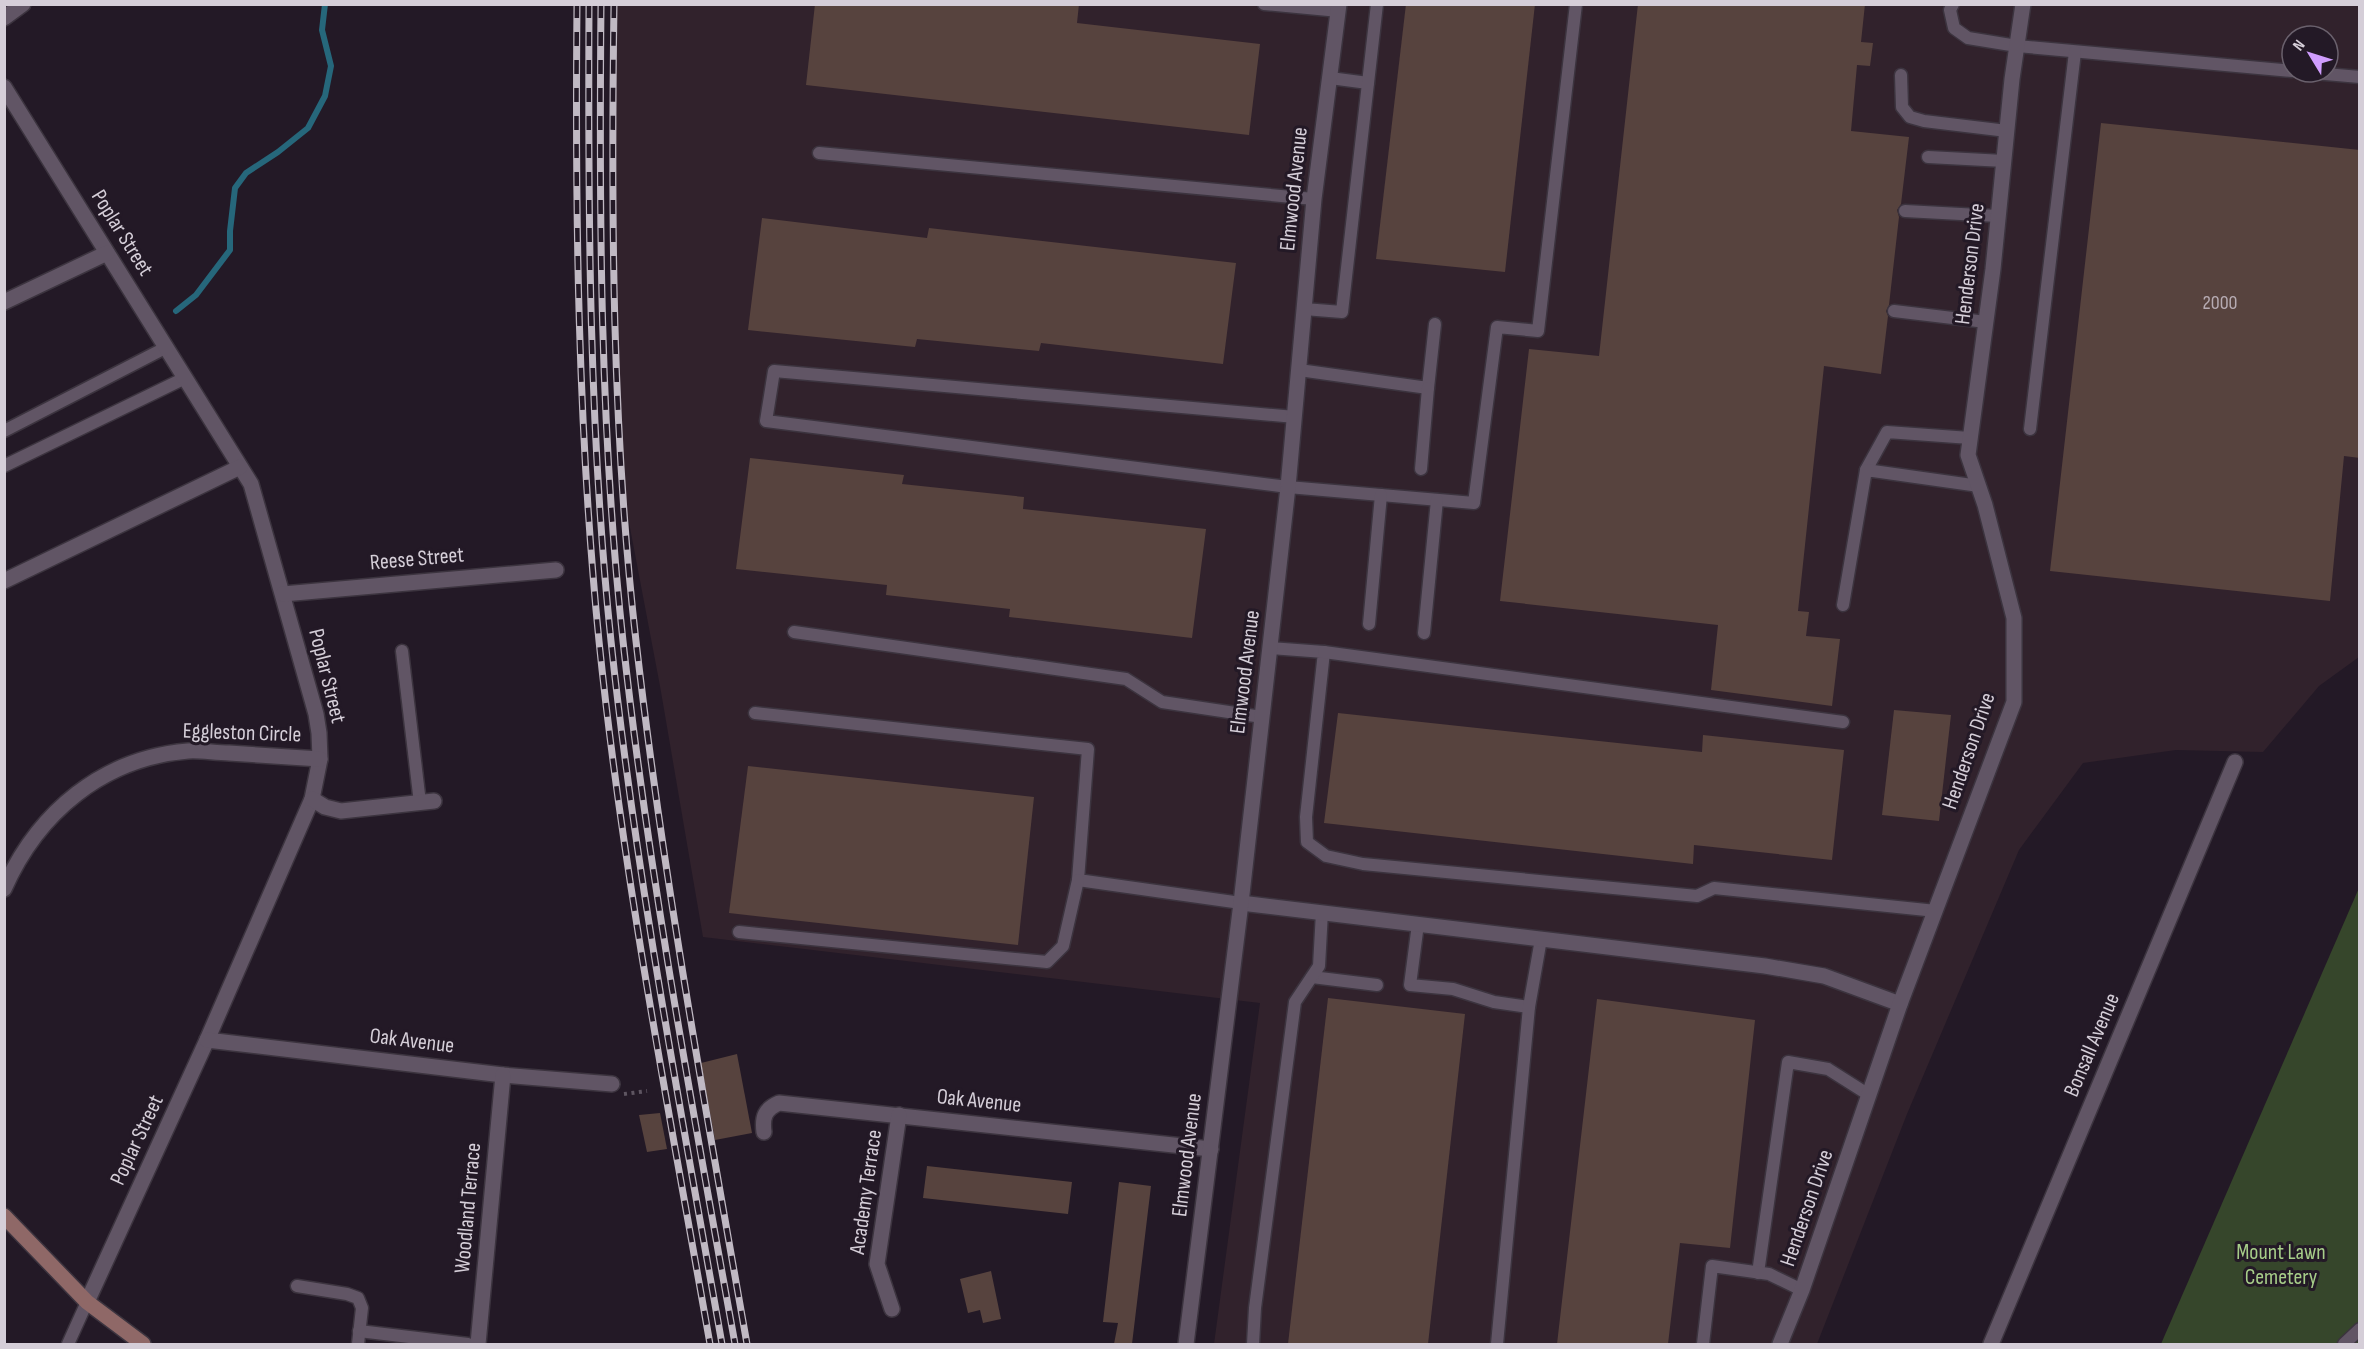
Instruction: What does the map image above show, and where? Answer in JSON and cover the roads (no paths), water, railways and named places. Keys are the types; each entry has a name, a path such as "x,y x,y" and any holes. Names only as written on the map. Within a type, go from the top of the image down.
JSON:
{"street":[{"path":"4,18 23,4"},
{"name":"Henderson Drive","path":"1780,1344 1802,1290 1900,1004 2013,702 2014,618 1979,486 1968,455 2023,4"},
{"name":"Elmwood Avenue","path":"1186,1344 1241,903 1288,487 1314,199 1339,8"},
{"name":"Poplar Street","path":"4,87 251,484 316,714 319,733 320,759 312,799 207,1040 87,1302"},
{"path":"4,302 107,253"},
{"path":"4,581 240,466"},
{"name":"Reese Street","path":"283,594 556,570"},
{"name":"Eggleston Circle","path":"4,889 30,844 53,814 80,790 116,768 151,757 189,751 320,759"},
{"name":"Bonsall Avenue","path":"1990,1344 2235,762"},
{"path":"312,799 325,807 341,811 427,802"},
{"path":"1241,903 1765,966 1824,976 1900,1004"},
{"name":"Oak Avenue","path":"207,1040 503,1075 612,1084"},
{"name":"Woodland Terrace","path":"478,1344 503,1075"},
{"name":"Oak Avenue","path":"764,1132 762,1120 765,1113 779,1103 1211,1149"},
{"name":"Academy Terrace","path":"892,1309 877,1264 899,1115"},
{"path":"4,1216 87,1302 142,1344"}],"lane":[{"path":"1264,4 1339,8"},
{"path":"1304,309 1342,312 1377,4"},
{"path":"1294,417 774,371 766,421 1288,487 1474,503 1497,327 1538,331 1576,4"},
{"path":"1953,4 1950,10 1954,27 1968,38 2017,46 2280,70"},
{"path":"2030,429 2075,51"},
{"path":"1901,75 1902,107 1910,117 1924,121 2007,131"},
{"path":"2340,75 2360,77"},
{"path":"1330,78 1368,83"},
{"path":"819,153 1314,199"},
{"path":"1928,157 2004,161"},
{"path":"1905,211 1998,216"},
{"path":"1894,311 1986,322"},
{"path":"1421,469 1435,324"},
{"path":"4,431 167,347"},
{"path":"1299,370 1428,388"},
{"path":"4,466 185,378"},
{"path":"1843,605 1866,470 1887,432 1970,438"},
{"path":"1866,470 1979,486"},
{"path":"1369,624 1381,495"},
{"path":"1424,633 1437,500"},
{"path":"794,632 1126,679 1162,702 1262,717"},
{"path":"1270,648 1324,652 1843,722"},
{"path":"402,651 427,802"},
{"path":"1324,652 1306,817 1307,842 1326,856 1363,864 1697,896 1714,888 1936,911"},
{"path":"739,932 1047,962 1063,946 1078,880 1088,749 755,713"},
{"path":"1078,880 1241,903"},
{"path":"1253,1344 1255,1308 1295,1002 1318,966 1322,912"},
{"path":"1418,924 1410,985 1453,989 1494,1002 1529,1007"},
{"path":"1497,1344 1529,1007 1541,939"},
{"path":"1311,976 1377,985"},
{"path":"1758,1273 1788,1062 1828,1069 1869,1095"},
{"path":"1702,1344 1712,1266 1769,1274 1802,1290"},
{"path":"297,1286 348,1294 358,1298 362,1308 358,1344"},
{"path":"68,1344 87,1302"},
{"path":"2344,1344 2360,1329"},
{"path":"359,1331 468,1344"}],"waterway":[{"path":"176,311 196,295 230,250 235,188 246,173 278,152 308,128 325,96 331,66 322,30 325,4"}],"railway":[{"path":"577,4 579,323 586,482 599,641 634,906 710,1344"},
{"path":"589,4 591,323 598,482 611,641 646,906 722,1344"},
{"path":"601,4 601,244 605,403 615,562 634,729 659,906 735,1344"},
{"path":"614,4 615,323 628,562 647,729 672,906 747,1344"}],"park label":[{"name":"Mount Lawn Cemetery","path":"2281,1264"}]}
